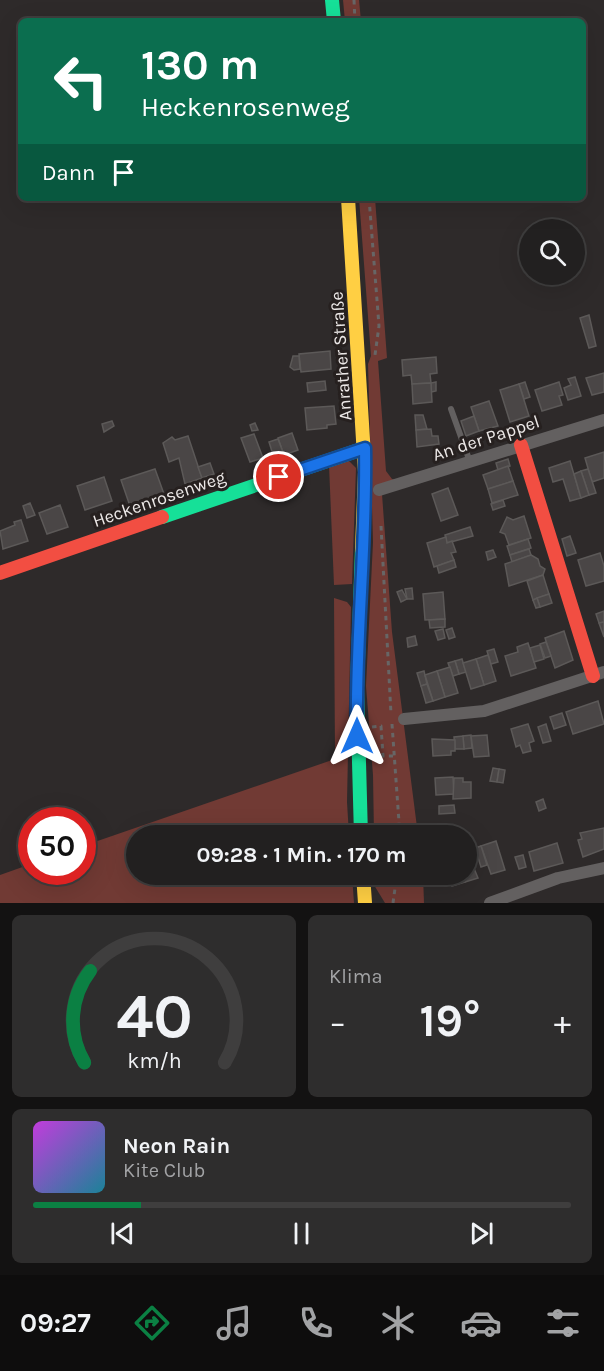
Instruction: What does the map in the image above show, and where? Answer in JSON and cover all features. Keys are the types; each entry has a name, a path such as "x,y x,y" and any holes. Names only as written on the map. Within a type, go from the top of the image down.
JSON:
{"main road":[{"path":"332,0 334,18"},
{"name":"Anrather Straße","path":"348,201 365,448 364,546 357,688 361,825"},
{"path":"521,445 600,677"},
{"name":"Heckenrosenweg","path":"0,573 365,448"},
{"path":"364,885 365,903"}],"street":[{"name":"An der Pappel","path":"379,490 604,420"},
{"path":"404,718 483,711 600,677"},
{"path":"490,903 558,878 604,868"}],"lane":[{"path":"451,409 470,462"}],"path":[{"path":"354,0 355,18"},
{"path":"369,201 379,326 375,360"},
{"path":"381,525 393,756 399,825"},
{"path":"373,730 372,726 392,723"},
{"path":"381,726 383,756 393,756"},
{"path":"393,903 395,885"}],"shaded area":[{"path":"343,0 359,0 361,18 345,18"},
{"path":"359,201 375,201 387,358 378,361 386,471 392,479 400,481 382,494 392,632 417,825 374,825 373,775 366,686 373,542 368,364 371,356"},
{"path":"347,459 356,468 352,584 334,585 329,465"},
{"path":"334,598 347,602 351,607 348,825 144,825 335,759"},
{"path":"126,831 126,885 353,885 354,903 0,903 0,875 18,869 18,885 96,885 96,842"},
{"path":"374,885 423,885 424,903 385,903"}],"building":[{"path":"589,315 596,346 589,348 580,318"},
{"path":"330,351 331,369 301,372 299,354"},
{"path":"293,356 299,356 300,369 294,370 290,367"},
{"path":"436,357 437,373 430,374 431,383 412,384 411,375 403,376 402,360"},
{"path":"604,373 604,392 592,395 586,378"},
{"path":"575,377 581,396 568,400 564,388 571,385 568,379"},
{"path":"325,381 326,390 308,392 307,383"},
{"path":"436,382 436,391 431,392 431,383"},
{"path":"525,382 530,397 524,399 519,384"},
{"path":"559,382 563,395 559,396 562,405 542,411 535,390"},
{"path":"431,383 432,402 413,404 412,384"},
{"path":"519,384 529,416 510,422 500,390"},
{"path":"489,401 498,426 479,431 471,407"},
{"path":"334,406 336,424 327,425 327,428 307,430 305,408"},
{"path":"415,415 423,415 427,429 416,430"},
{"path":"474,416 479,431 466,436 461,421"},
{"path":"112,421 114,426 104,432 102,424"},
{"path":"255,423 258,430 252,431 250,425"},
{"path":"431,429 432,436 438,436 439,444 417,447 416,430"},
{"path":"292,433 298,450 284,455 278,438"},
{"path":"254,434 263,458 250,462 241,438"},
{"path":"188,436 202,478 185,484 179,458 169,462 163,443 172,437 175,440"},
{"path":"278,439 284,455 274,458 269,442"},
{"path":"604,452 604,478 592,482 585,458"},
{"path":"508,459 510,466 498,470 496,463"},
{"path":"570,461 581,498 570,501 563,479 553,482 549,468"},
{"path":"210,463 214,474 202,478 198,467"},
{"path":"508,466 513,481 488,489 483,475"},
{"path":"155,469 164,494 130,506 121,480"},
{"path":"588,469 596,493 589,495 581,471"},
{"path":"581,471 589,495 581,498 574,474"},
{"path":"104,477 112,501 85,510 77,486"},
{"path":"513,481 518,495 492,503 488,489"},
{"path":"448,488 458,515 441,521 432,494"},
{"path":"503,500 505,506 493,510 491,504"},
{"path":"141,502 143,508 132,511 130,506"},
{"path":"30,503 35,515 27,518 23,506"},
{"path":"60,505 68,527 47,534 39,513"},
{"path":"524,516 531,538 509,545 505,534 500,532 507,517 513,520"},
{"path":"21,520 28,541 3,549 0,531"},
{"path":"470,527 473,536 447,543 445,535"},
{"path":"570,536 576,553 567,556 562,539"},
{"path":"446,537 447,543 452,541 456,552 451,553 454,560 434,567 427,543"},
{"path":"528,539 531,548 510,555 507,546"},
{"path":"529,549 531,555 512,562 510,555"},
{"path":"493,550 496,557 488,560 486,552"},
{"path":"600,553 604,566 604,581 586,586 578,560"},
{"path":"531,555 538,559 540,566 545,569 543,575 509,586 505,564"},
{"path":"454,560 456,567 439,573 437,566"},
{"path":"543,575 549,594 533,600 527,581"},
{"path":"412,588 413,599 407,599 405,589"},
{"path":"402,590 407,599 401,602 397,592"},
{"path":"443,592 445,619 425,620 423,594"},
{"path":"549,594 552,603 540,607 537,598"},
{"path":"537,598 540,607 536,608 533,600"},
{"path":"604,611 604,622 599,623 596,614"},
{"path":"445,619 445,627 430,628 429,620"},
{"path":"604,622 604,637 599,623"},
{"path":"452,628 455,637 449,639 446,630"},
{"path":"443,629 445,638 438,640 435,631"},
{"path":"564,631 573,660 555,668 545,638"},
{"path":"415,636 417,645 408,647 407,638"},
{"path":"546,642 551,656 545,658 540,644"},
{"path":"528,643 536,668 511,676 505,656 518,652 517,647"},
{"path":"540,645 544,659 534,662 530,648"},
{"path":"494,649 498,662 491,664 487,651"},
{"path":"488,655 496,681 484,685 476,659"},
{"path":"462,659 466,672 459,674 455,661"},
{"path":"476,659 484,685 471,689 463,663"},
{"path":"455,661 459,674 453,676 448,663"},
{"path":"450,667 458,693 445,697 437,671"},
{"path":"424,671 427,684 421,686 417,673"},
{"path":"437,671 445,697 433,701 425,675"},
{"path":"427,684 433,701 426,703 421,686"},
{"path":"598,701 604,724 573,734 566,712"},
{"path":"562,713 566,725 554,729 550,717"},
{"path":"528,724 534,741 529,743 531,751 523,753 520,745 516,747 511,729"},
{"path":"546,724 551,741 543,743 538,727"},
{"path":"471,735 472,748 464,749 463,736"},
{"path":"487,735 489,756 474,757 471,736"},
{"path":"463,736 464,749 455,749 454,737"},
{"path":"432,739 455,740 455,751 451,751 451,755 433,756"},
{"path":"493,768 499,769 497,782 490,781"},
{"path":"499,769 505,770 503,783 497,782"},
{"path":"453,777 454,794 436,795 435,778"},
{"path":"454,778 463,778 463,782 471,782 471,798 453,799"},
{"path":"543,799 546,808 539,811 536,802"},
{"path":"454,805 455,813 439,814 439,806"},
{"path":"604,828 604,849 583,857 578,840 582,839 580,833"},
{"path":"496,841 505,870 491,874 481,846"},
{"path":"557,843 563,863 534,871 529,852"},
{"path":"481,846 487,865 481,867 477,847"},
{"path":"523,855 526,867 519,869 515,857"}],"traffic: fast":[{"path":"332,0 334,18"},
{"path":"162,517 365,448"},
{"path":"361,825 357,688 362,549"}],"traffic: slow":[{"path":"348,201 365,472 362,549"},
{"path":"364,885 365,903"}],"traffic: jam":[{"path":"521,445 593,676"},
{"path":"0,573 162,517"}],"route":[{"path":"279,477 365,448 366,512 358,659 357,736"}]}
